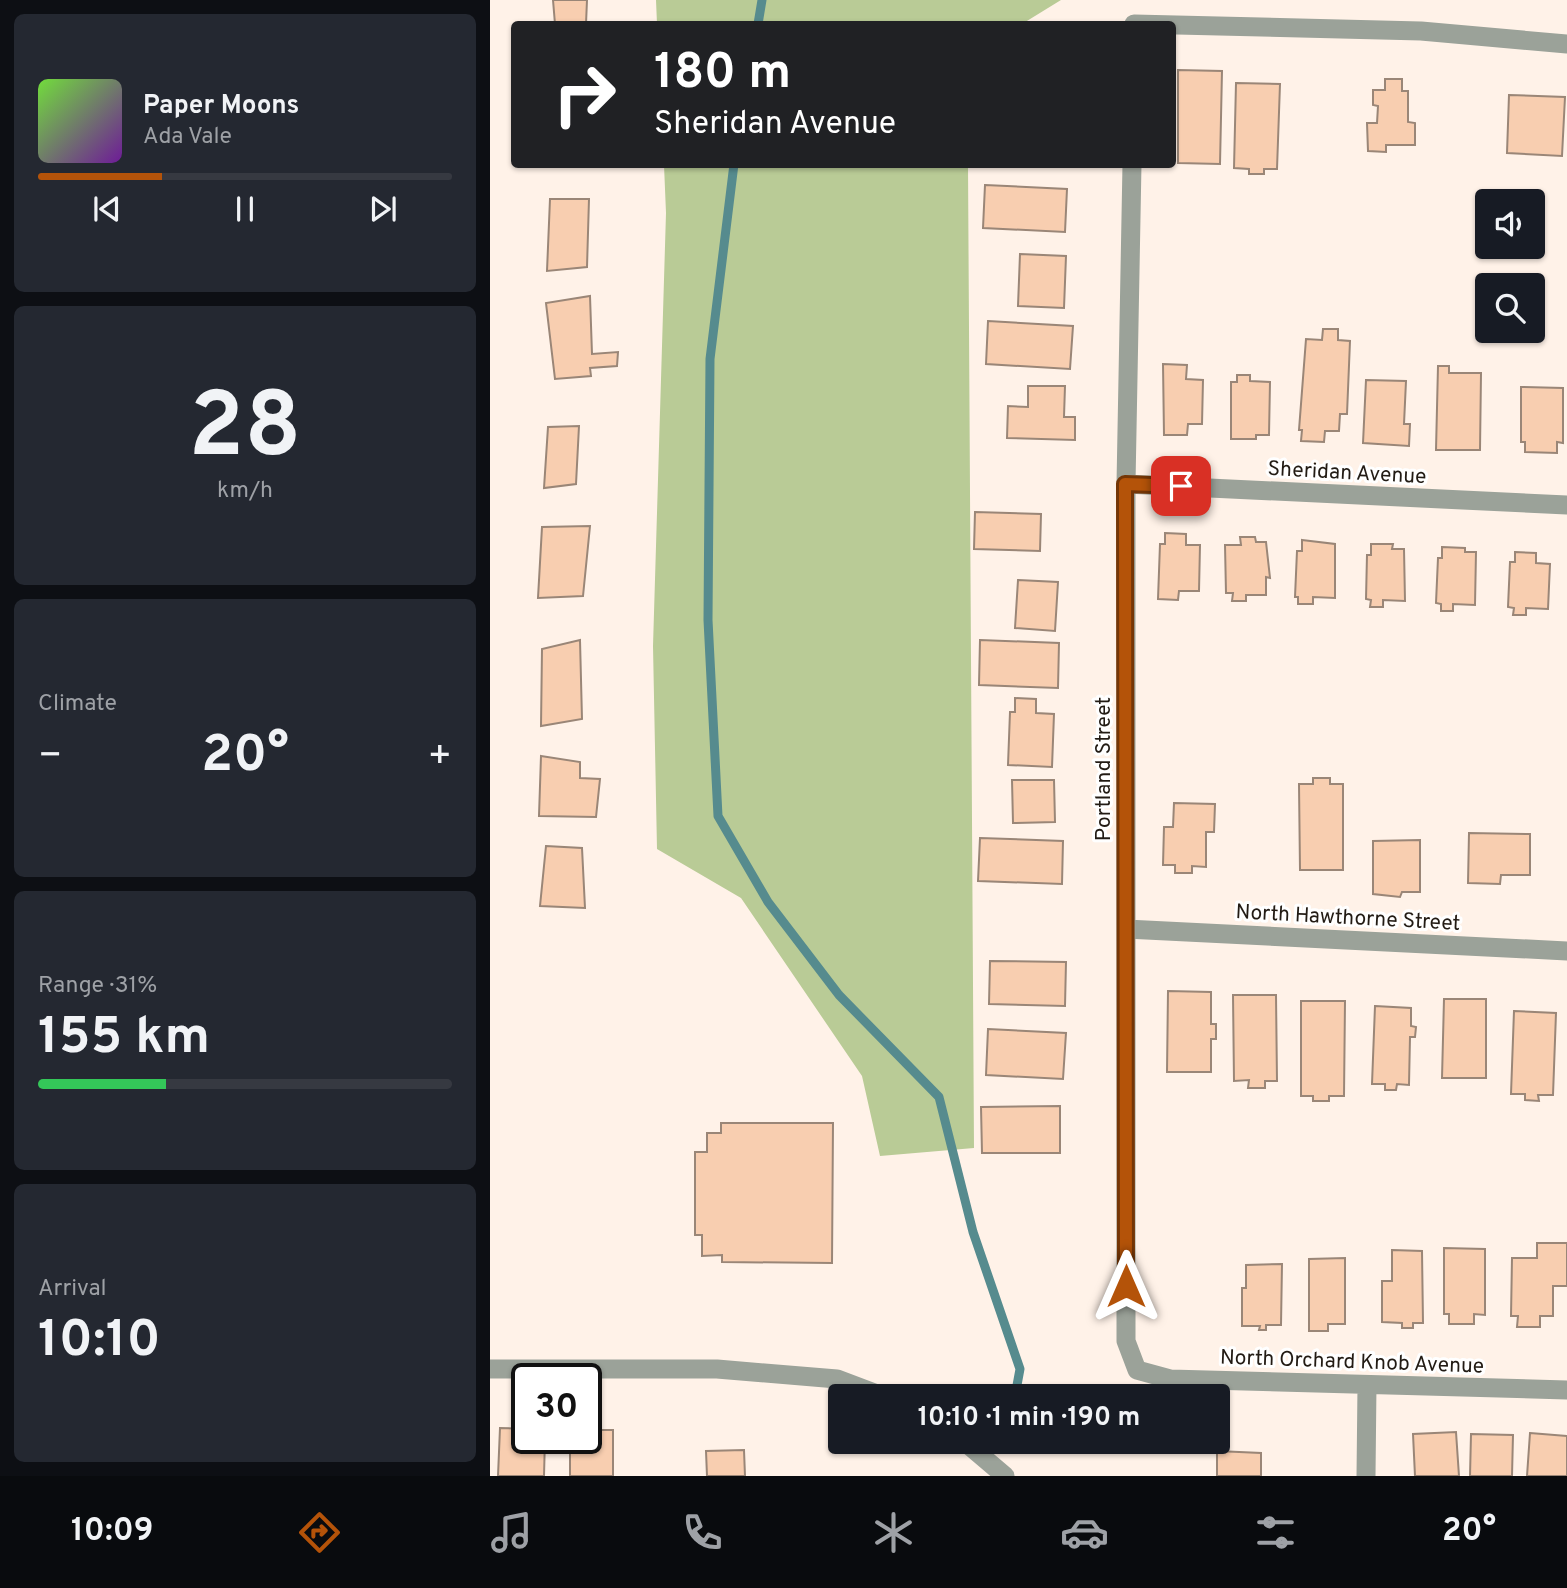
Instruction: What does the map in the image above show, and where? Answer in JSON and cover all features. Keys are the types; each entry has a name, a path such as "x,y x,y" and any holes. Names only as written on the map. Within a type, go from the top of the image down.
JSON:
{"street":[{"path":"1176,24 1421,31 1567,44"},
{"name":"Portland Street","path":"1132,168 1125,484 1126,1341 1138,1370"},
{"name":"Sheridan Avenue","path":"1125,484 1567,505"},
{"name":"North Hawthorne Street","path":"1126,929 1567,951"},
{"path":"490,1369 717,1369 836,1379 850,1384"},
{"name":"North Orchard Knob Avenue","path":"1138,1370 1170,1378 1567,1390"},
{"path":"1366,1476 1367,1385"},
{"path":"979,1454 1005,1476"}],"green space":[{"path":"656,0 1061,0 1027,21 657,21"},
{"path":"664,168 968,168 974,1148 880,1156 862,1076 741,898 657,849 653,646 666,213"}],"building":[{"path":"553,0 587,0 586,21 555,21"},
{"path":"1178,70 1222,71 1220,164 1178,163"},
{"path":"1385,79 1402,79 1402,91 1408,91 1408,122 1415,123 1415,145 1386,145 1386,152 1368,151 1367,123 1377,123 1378,106 1373,105 1373,90 1385,90"},
{"path":"1236,83 1280,84 1277,169 1264,169 1264,174 1249,174 1249,169 1234,168"},
{"path":"1509,95 1565,97 1562,156 1507,153"},
{"path":"985,185 1067,189 1065,232 983,228"},
{"path":"550,199 589,199 587,267 547,271"},
{"path":"1020,254 1066,256 1064,308 1018,306"},
{"path":"590,296 592,354 618,352 617,366 590,368 591,376 555,379 546,303"},
{"path":"988,321 1073,326 1070,369 986,364"},
{"path":"1323,329 1338,329 1338,340 1350,341 1347,414 1340,414 1339,431 1325,431 1324,442 1301,441 1302,430 1299,430 1306,339 1322,340"},
{"path":"1163,364 1187,365 1186,379 1203,380 1202,424 1188,424 1187,435 1164,435"},
{"path":"1438,366 1449,366 1449,373 1481,373 1480,450 1436,450"},
{"path":"1237,375 1250,375 1250,381 1270,382 1269,435 1256,435 1256,439 1231,439 1231,382 1237,382"},
{"path":"1366,380 1406,381 1404,424 1410,424 1409,446 1363,443"},
{"path":"1028,386 1065,386 1064,417 1075,417 1075,440 1007,438 1008,406 1028,407"},
{"path":"1521,387 1563,388 1563,443 1557,442 1557,453 1525,452 1525,442 1521,442"},
{"path":"579,426 576,484 544,488 548,427"},
{"path":"975,512 1041,514 1040,551 974,549"},
{"path":"590,526 583,596 538,598 542,527"},
{"path":"1165,533 1186,534 1186,545 1200,545 1199,591 1179,591 1178,600 1158,599 1160,544 1165,544"},
{"path":"1240,537 1255,537 1256,542 1266,542 1270,578 1266,577 1266,595 1246,595 1246,601 1232,601 1233,593 1226,593 1225,545 1241,545"},
{"path":"1302,540 1335,544 1335,598 1313,597 1313,604 1298,604 1298,597 1295,597 1297,551 1302,551"},
{"path":"1371,544 1393,544 1392,549 1404,549 1405,601 1383,600 1383,607 1370,607 1371,600 1366,599 1367,555 1371,555"},
{"path":"1442,547 1465,548 1465,552 1476,552 1475,605 1453,604 1453,611 1441,611 1441,604 1436,603 1438,558 1442,558"},
{"path":"1515,552 1536,553 1536,563 1550,564 1548,609 1526,608 1526,615 1513,615 1514,608 1508,607 1510,562 1515,562"},
{"path":"1018,580 1058,582 1055,631 1015,628"},
{"path":"580,640 582,719 541,726 542,649"},
{"path":"980,640 1059,643 1058,688 979,685"},
{"path":"1015,698 1036,699 1036,713 1054,714 1052,767 1008,765 1010,712 1015,712"},
{"path":"541,756 580,762 580,778 600,779 596,817 539,816"},
{"path":"1313,778 1330,778 1330,784 1343,784 1343,870 1300,870 1299,784 1313,784"},
{"path":"1012,780 1054,780 1055,822 1013,823"},
{"path":"1174,803 1215,804 1214,832 1206,832 1206,867 1192,866 1192,873 1175,873 1175,865 1163,865 1164,827 1173,827"},
{"path":"1469,833 1530,834 1530,875 1501,875 1500,884 1468,883"},
{"path":"980,838 1063,841 1062,884 978,881"},
{"path":"1420,840 1420,892 1402,892 1400,897 1373,894 1373,841"},
{"path":"546,846 582,848 585,908 540,906"},
{"path":"990,961 1066,962 1065,1006 989,1004"},
{"path":"1168,991 1211,992 1211,1024 1216,1024 1216,1039 1211,1039 1211,1072 1167,1072"},
{"path":"1233,995 1276,995 1277,1081 1265,1081 1265,1088 1248,1088 1249,1080 1234,1081"},
{"path":"1444,999 1486,999 1486,1078 1442,1078"},
{"path":"1301,1001 1345,1001 1344,1096 1329,1096 1329,1101 1313,1101 1313,1096 1301,1096"},
{"path":"1375,1006 1411,1008 1411,1026 1416,1027 1415,1037 1410,1037 1409,1085 1397,1084 1396,1090 1385,1090 1385,1084 1372,1084"},
{"path":"1514,1011 1556,1013 1553,1095 1538,1095 1539,1101 1525,1100 1525,1094 1511,1094"},
{"path":"988,1029 1066,1033 1063,1079 986,1075"},
{"path":"1060,1106 1060,1153 982,1153 981,1107"},
{"path":"721,1123 833,1123 832,1263 722,1262 722,1255 702,1256 702,1235 695,1235 695,1152 707,1152 707,1133 721,1133"},
{"path":"1537,1243 1567,1243 1567,1286 1553,1286 1553,1316 1540,1316 1540,1327 1517,1327 1518,1316 1511,1316 1512,1258 1537,1258"},
{"path":"1444,1248 1485,1249 1485,1315 1474,1314 1474,1324 1449,1324 1449,1314 1444,1314"},
{"path":"1392,1250 1422,1251 1423,1323 1413,1323 1413,1328 1402,1328 1402,1323 1382,1322 1382,1281 1392,1281"},
{"path":"1345,1258 1345,1324 1328,1324 1328,1331 1309,1331 1309,1259"},
{"path":"1282,1264 1281,1325 1266,1325 1266,1330 1259,1330 1260,1326 1242,1326 1242,1288 1246,1288 1246,1265"},
{"path":"500,1428 511,1428 511,1454 545,1454 544,1476 498,1476"},
{"path":"602,1430 613,1430 613,1476 570,1476 570,1454 602,1454"},
{"path":"1456,1432 1459,1476 1415,1476 1413,1434"},
{"path":"1530,1433 1567,1436 1567,1476 1527,1476"},
{"path":"1471,1434 1513,1435 1512,1476 1470,1476"},
{"path":"744,1450 745,1476 707,1476 706,1451"},
{"path":"1230,1452 1261,1453 1261,1476 1217,1476 1217,1454 1230,1454"}],"waterway":[{"path":"758,21 762,0"},
{"path":"734,168 710,359 708,620 718,816 768,902 839,995 939,1097 973,1232 1020,1369 1017,1384"}],"route":[{"path":"1126,1286 1125,484 1181,486"}]}
